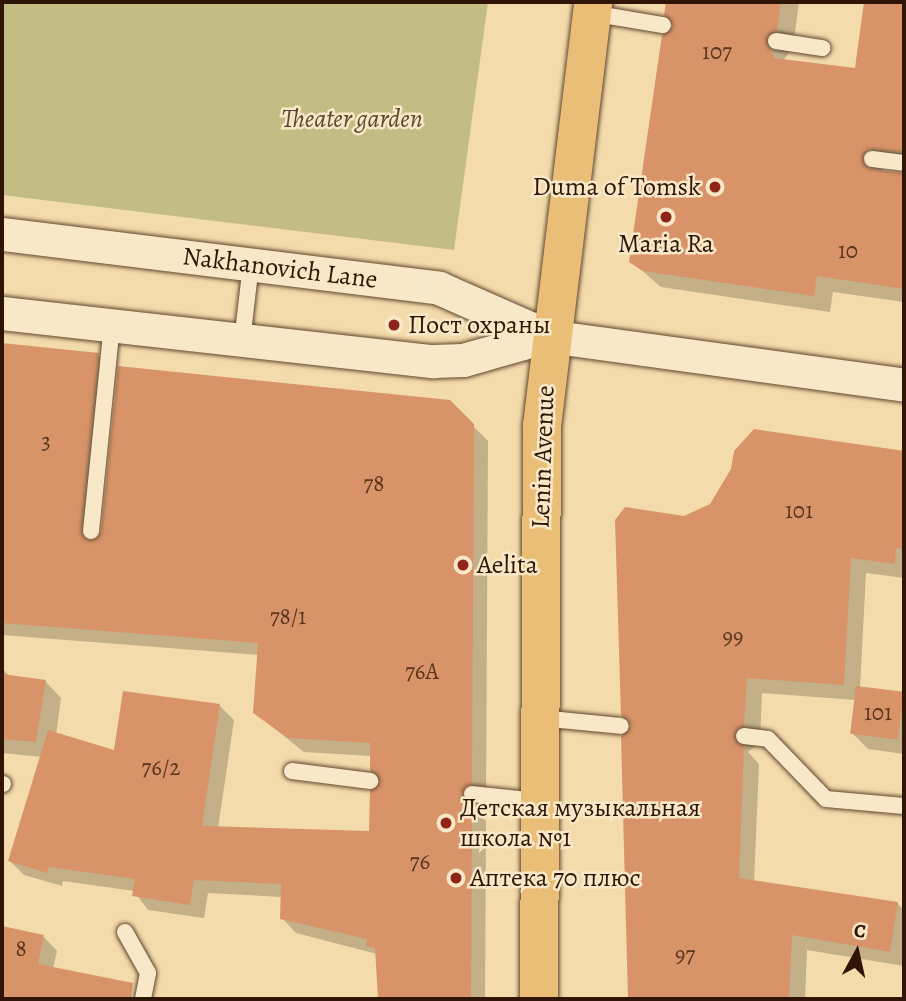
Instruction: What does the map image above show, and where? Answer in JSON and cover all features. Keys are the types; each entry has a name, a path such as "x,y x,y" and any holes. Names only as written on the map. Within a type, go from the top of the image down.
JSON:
{"main road":[{"name":"Lenin Avenue","path":"540,999 537,718 548,336 592,7"}],"street":[{"name":"Nakhanovich Lane","path":"2,234 439,288 548,336 904,385"},
{"name":"Nakhanovich Lane","path":"2,313 433,361 463,360 548,336"}],"lane":[{"path":"592,7 663,25"},
{"path":"776,41 822,48"},
{"path":"872,159 904,163"},
{"path":"242,341 251,264"},
{"path":"91,531 112,326"},
{"path":"537,718 621,726"},
{"path":"744,736 768,739 826,799 904,806"},
{"path":"292,771 370,781"},
{"path":"472,794 537,801"},
{"path":"125,932 148,973 143,999"}],"green space":[{"name":"Theater garden","path":"2,2 488,2 454,250 2,195"}],"building":[{"path":"666,2 781,2 777,31 766,40 774,58 855,68 864,2 904,2 904,152 869,149 862,158 870,169 904,173 904,289 817,276 814,296 643,271 629,262 662,35 673,26 664,15"},
{"path":"2,343 99,353 81,530 89,541 101,532 118,366 450,400 474,424 472,784 462,794 472,805 471,999 378,999 375,948 366,946 367,939 280,919 281,884 194,880 190,905 132,896 135,879 49,867 47,873 8,861 48,730 114,750 123,691 220,704 202,826 369,831 370,791 380,782 370,770 370,743 288,738 253,713 258,643 2,623"},
{"path":"754,429 904,451 904,550 896,548 895,564 851,558 844,685 747,678 744,726 734,735 744,747 739,878 898,902 890,952 792,935 789,999 628,999 621,736 631,726 621,715 615,520 625,507 684,516 710,504 731,469 734,451"},
{"path":"2,674 46,680 36,742 2,739"},
{"path":"856,686 904,692 898,739 850,734"},
{"path":"2,926 44,935 38,964 133,983 131,999 2,999"}],"place":[{"name":"Duma of Tomsk","path":"715,187"},
{"name":"Maria Ra","path":"666,217"},
{"name":"Пост охраны","path":"394,325"},
{"name":"Aelita","path":"463,565"},
{"name":"Детская музыкальная школа №1","path":"446,823"},
{"name":"Аптека 70 плюс","path":"456,878"}]}
